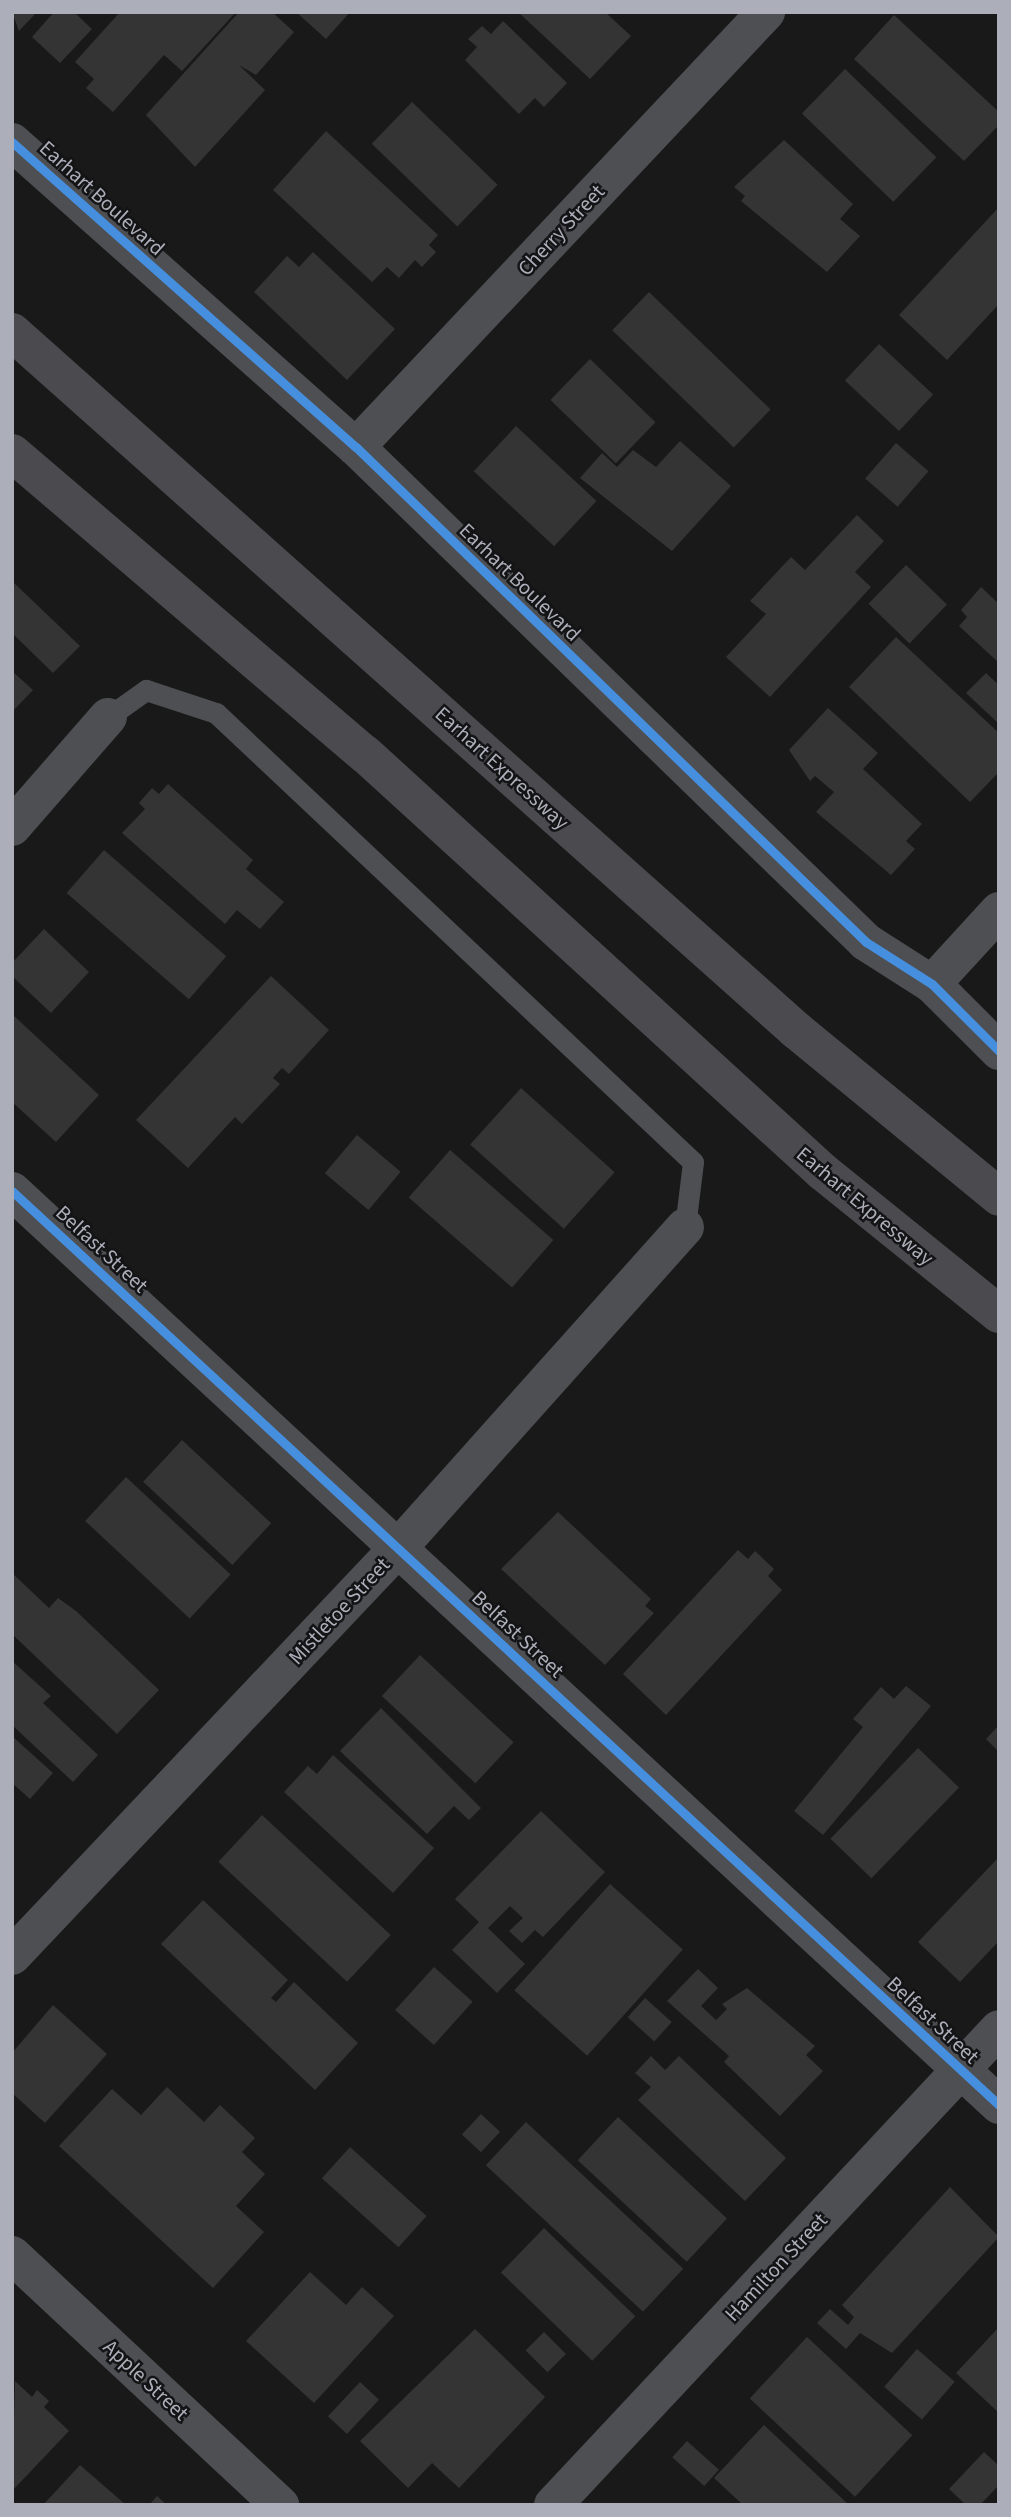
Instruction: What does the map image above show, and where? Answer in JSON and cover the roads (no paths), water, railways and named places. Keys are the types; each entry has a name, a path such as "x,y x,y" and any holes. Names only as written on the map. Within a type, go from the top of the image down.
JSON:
{"highway":[{"name":"Earhart Expressway","path":"12,332 796,1030 999,1197"},
{"name":"Earhart Expressway","path":"12,453 365,754 823,1172 999,1314"}],"street":[{"name":"Cherry Street","path":"356,447 766,12"},
{"name":"Earhart Boulevard","path":"12,142 356,447 866,942 932,984 999,1051"},
{"path":"12,827 108,717"},
{"path":"932,984 999,911"},
{"name":"Belfast Street","path":"12,1191 999,2105"},
{"name":"Mistletoe Street","path":"12,1956 400,1548 685,1227"},
{"name":"Hamilton Street","path":"553,2505 999,2029"},
{"name":"Apple Street","path":"12,2255 280,2505"}],"lane":[{"path":"108,717 146,690 216,713 692,1162 685,1227"}]}
